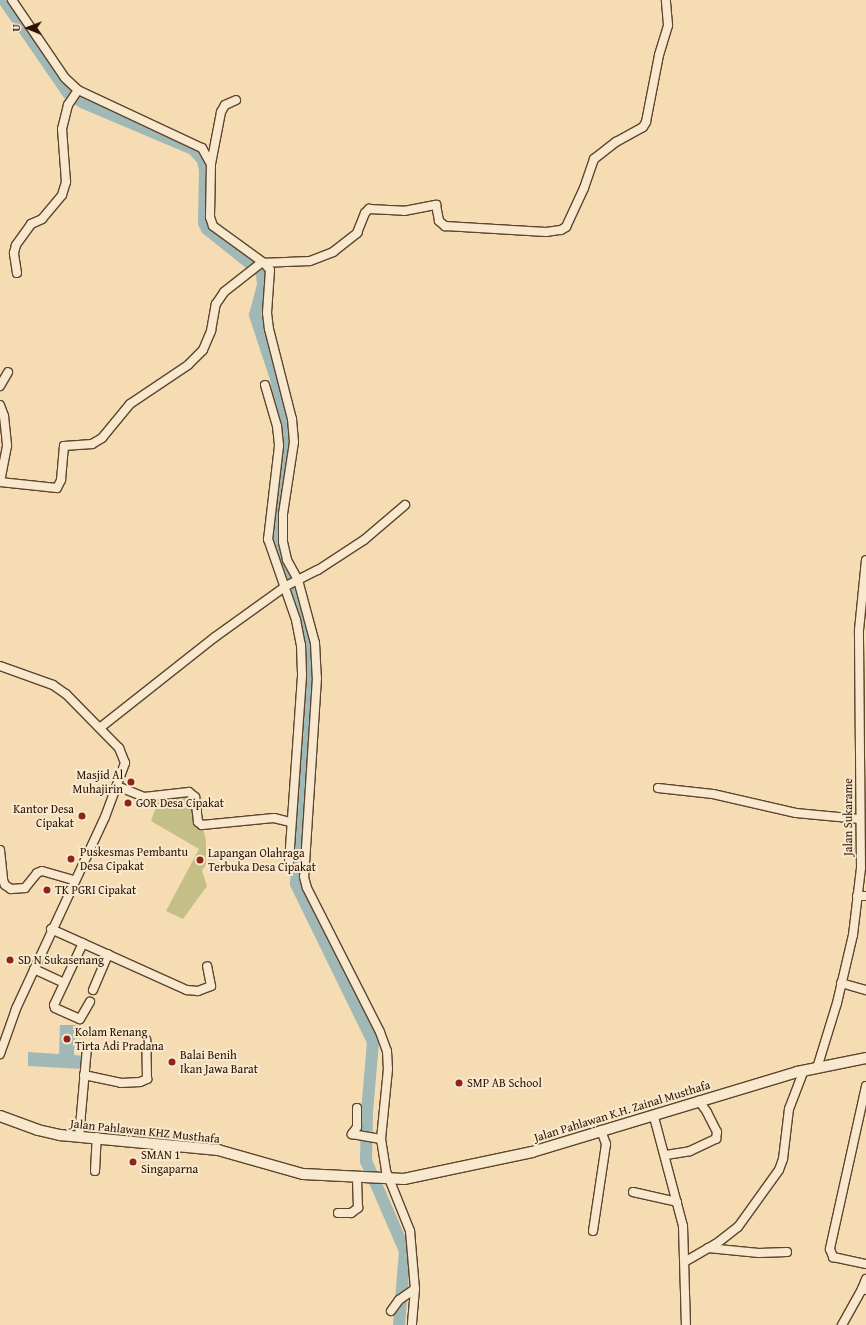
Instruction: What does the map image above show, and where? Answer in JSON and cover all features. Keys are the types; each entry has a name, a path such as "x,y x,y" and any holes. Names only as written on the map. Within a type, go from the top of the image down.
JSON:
{"street":[{"path":"12,0 65,78 77,91 196,144 206,153 211,164"},
{"path":"0,404 4,416 7,446 0,482 57,488 61,480 64,446 92,444 102,438 130,404 188,365 203,350 211,331 216,304 224,292 259,266 310,261 333,252 357,233 369,209 404,210 436,205 439,221 445,226 485,226 546,232 561,230 566,227 584,188 594,159 616,142 643,127 647,119 659,55 668,25 666,0"},
{"path":"17,273 14,253 16,245 31,224 42,219 52,203 62,195 66,182 62,129 72,100 77,91"},
{"path":"236,100 225,105 222,112 211,164 210,216 213,226 271,276 267,313 269,329 292,419 292,459 282,514 282,531 288,560 315,643 317,678 304,831 304,877 307,888 380,1032 387,1050 388,1069 380,1139 387,1179 410,1231 412,1325"},
{"path":"0,386 8,372"},
{"path":"265,385 277,426 280,446 268,539 296,620 301,660 289,864"},
{"path":"101,727 215,637 284,587 364,540 406,505"},
{"name":"Jalan Sukarame","path":"816,1068 841,983 862,896 860,819 863,730 859,630 866,560"},
{"path":"0,666 53,685 75,702 101,727 124,756 124,767 117,786 3,1038 0,1054"},
{"path":"117,786 144,797 189,792 195,797 198,822 202,825 274,818 291,828 304,831"},
{"path":"658,788 713,794 796,813 860,819"},
{"path":"0,850 2,885 11,889 25,888 37,873 42,871 74,880"},
{"path":"51,929 187,990 198,991 211,986 207,966"},
{"path":"83,943 64,983 55,1008 80,1018 90,1002"},
{"path":"93,990 108,954"},
{"path":"34,969 64,983"},
{"path":"841,983 866,990"},
{"path":"84,1075 121,1082 140,1082 147,1079 146,1040"},
{"path":"79,1137 87,1047"},
{"name":"Jalan Pahlawan K.H. Zainal Musthafa","path":"387,1179 421,1176 532,1152 601,1130 654,1117 699,1101 804,1070 866,1058"},
{"path":"686,1261 738,1227 779,1170 783,1159 789,1109 804,1070"},
{"path":"866,1086 830,1249 833,1257 866,1264"},
{"path":"666,1155 690,1151 716,1139 717,1132 699,1101"},
{"path":"357,1108 357,1127 352,1134 380,1139"},
{"name":"Jalan Pahlawan KHZ Musthafa","path":"0,1116 38,1130 79,1137 97,1137 218,1150 303,1174 387,1179"},
{"path":"654,1117 666,1155 683,1226 686,1261 686,1325"},
{"path":"593,1231 606,1144 601,1130"},
{"path":"95,1171 97,1137"},
{"path":"338,1213 351,1213 358,1208 360,1178"},
{"path":"633,1192 677,1202"},
{"path":"708,1248 760,1253 787,1252"},
{"path":"842,1325 864,1289 866,1279"},
{"path":"391,1311 399,1300 412,1292"}],"shaded area":[{"name":"Lapangan Olahraga Terbuka Desa Cipakat","path":"193,794 206,840 206,864 202,871 207,886 183,919 166,911 199,849 151,821 158,802"}],"water":[{"name":"Kolam Renang Tirta Adi Pradana","path":"60,1025 76,1025 74,1055 83,1056 82,1069 28,1066 28,1052 59,1054"}],"waterway":[{"path":"4,0 68,93 84,103 193,149 203,160 205,170 204,223 207,229 262,273 263,285 255,315 276,379 288,444 274,521 274,537 308,640 296,884 373,1042 367,1112 366,1161 405,1251 399,1325"}],"place":[{"name":"Masjid Al Muhajirin","path":"131,782"},
{"name":"GOR Desa Cipakat","path":"128,803"},
{"name":"Kantor Desa Cipakat","path":"82,816"},
{"name":"Puskesmas Pembantu Desa Cipakat","path":"71,859"},
{"name":"Lapangan Olahraga Terbuka Desa Cipakat","path":"200,860"},
{"name":"TK PGRI Cipakat","path":"47,890"},
{"name":"SD N Sukasenang","path":"10,960"},
{"name":"Kolam Renang Tirta Adi Pradana","path":"67,1039"},
{"name":"Balai Benih Ikan Jawa Barat","path":"172,1062"},
{"name":"SMP AB School","path":"459,1083"},
{"name":"SMAN 1 Singaparna","path":"133,1162"}]}
